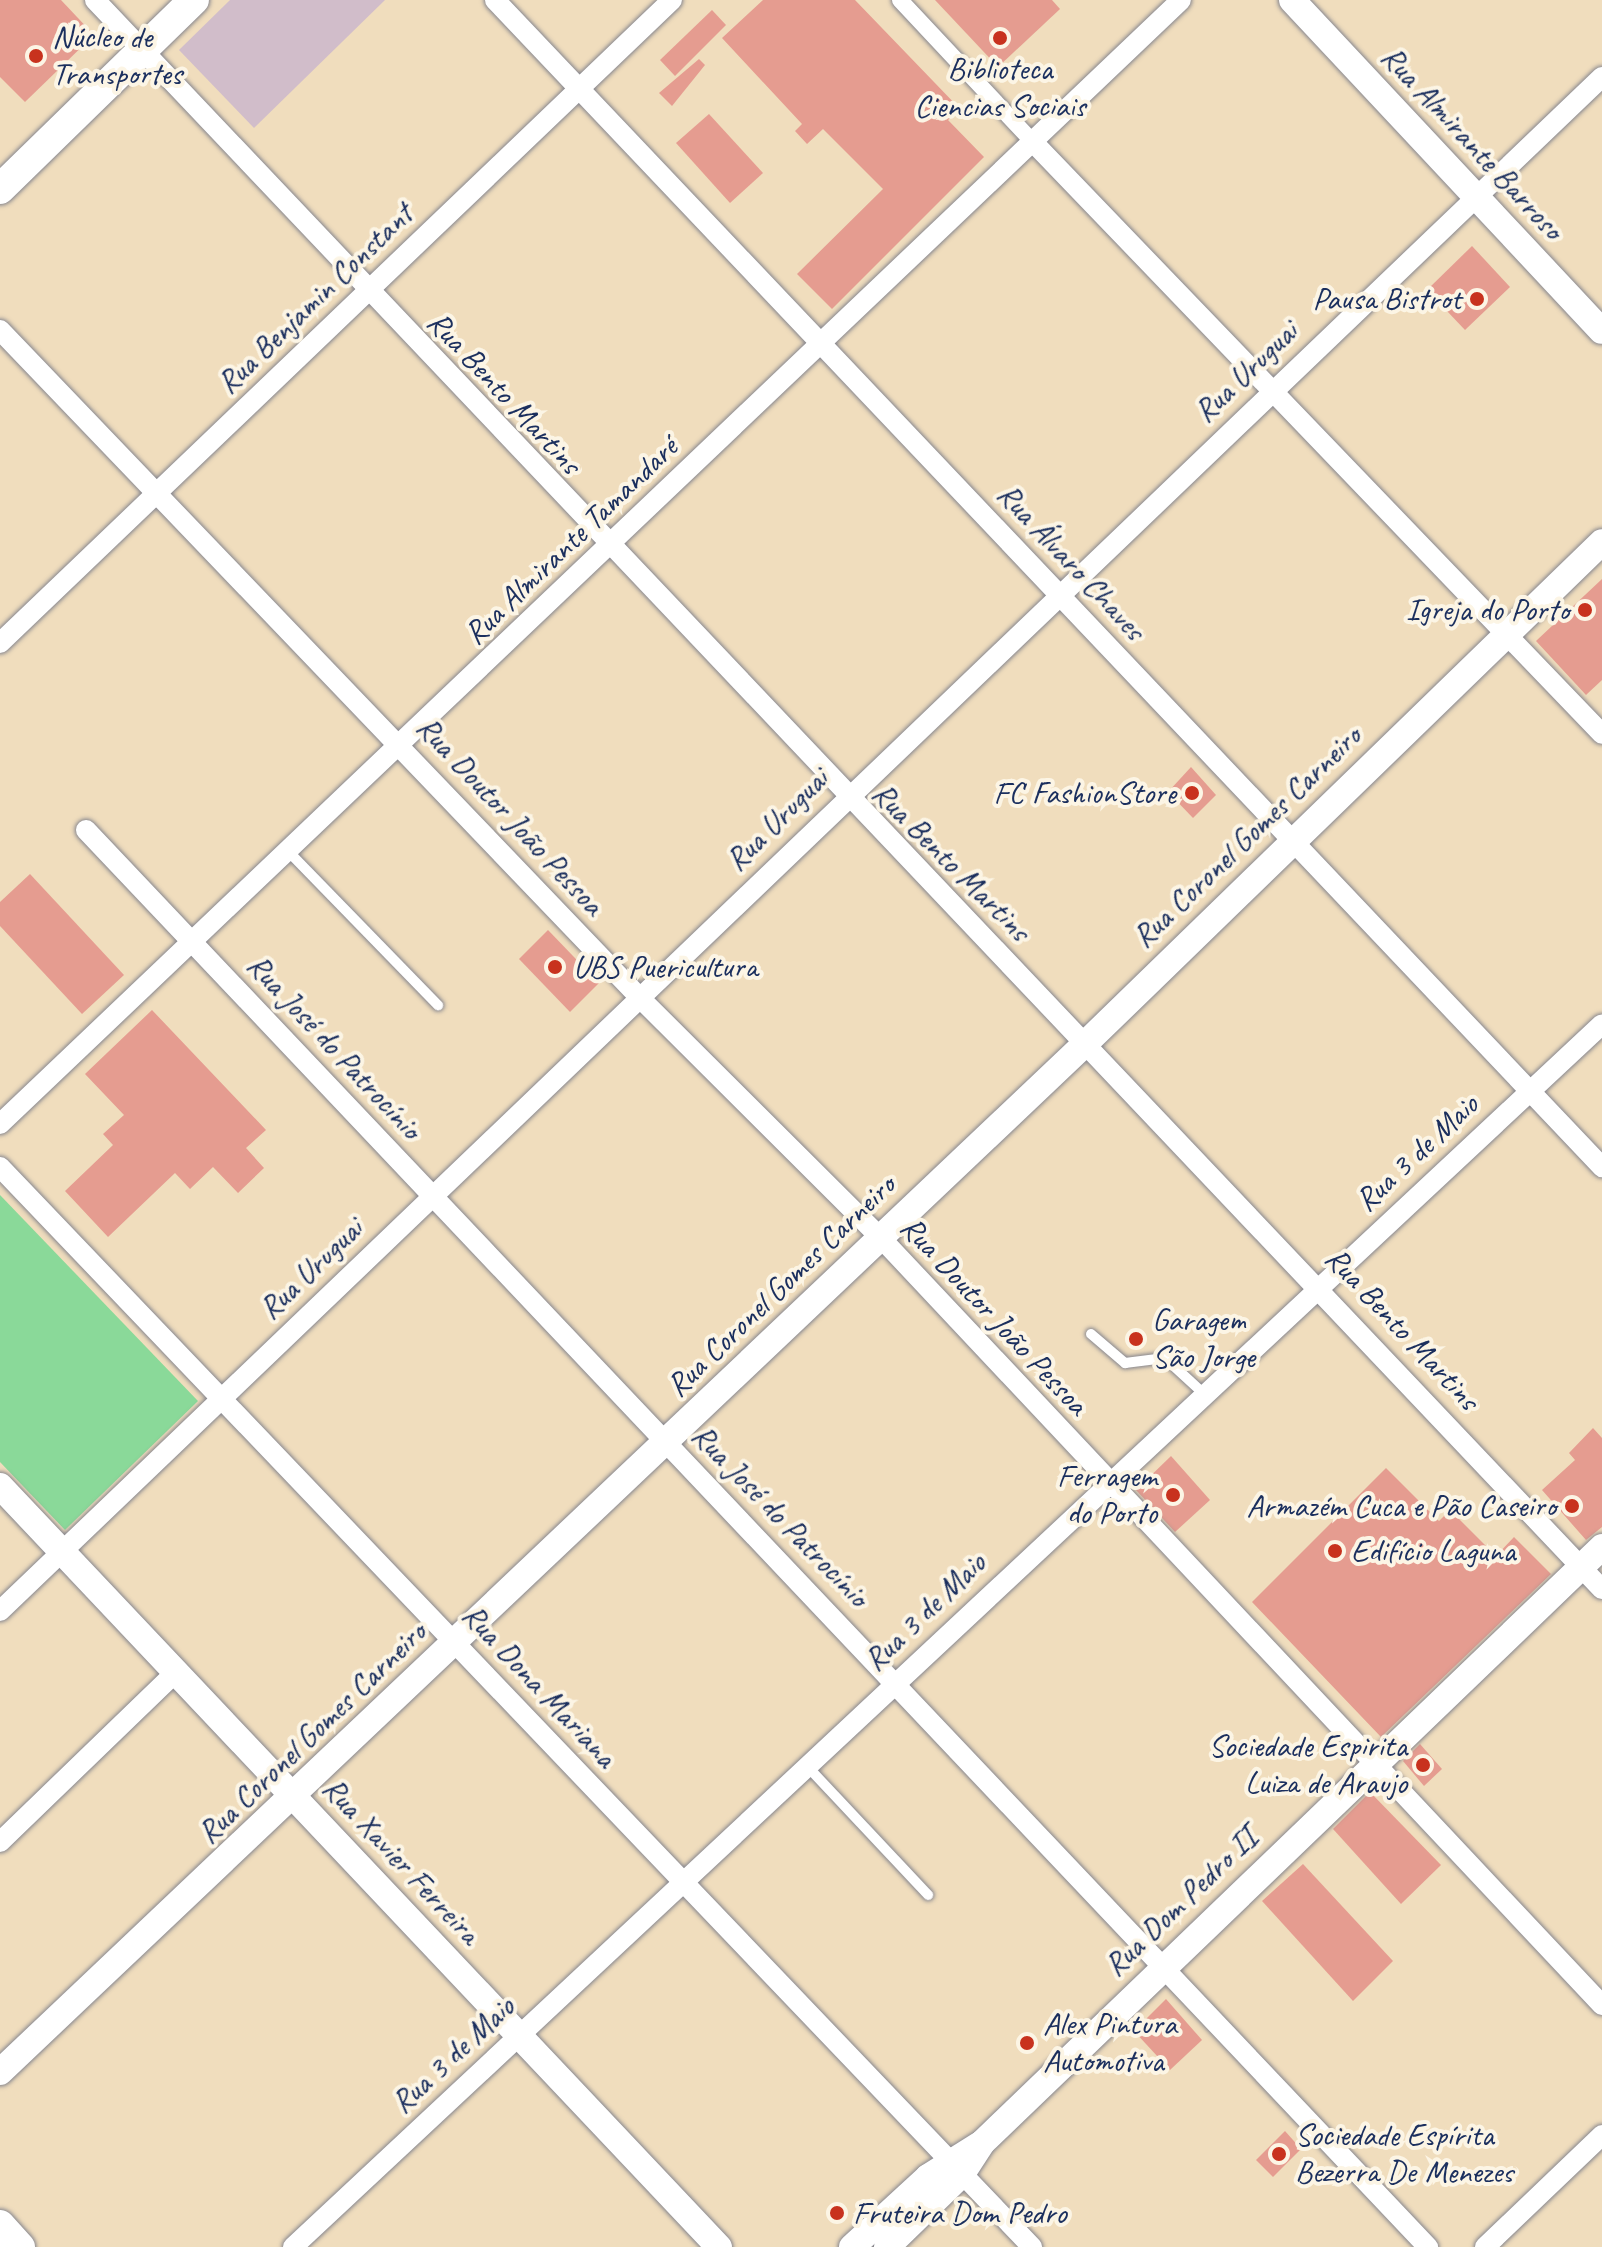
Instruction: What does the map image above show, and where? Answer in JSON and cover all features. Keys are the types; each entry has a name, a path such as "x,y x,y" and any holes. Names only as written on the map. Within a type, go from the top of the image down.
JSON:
{"main road":[{"path":"0,189 194,0"},
{"path":"0,2225 20,2247"}],"street":[{"name":"Rua Bento Martins","path":"95,0 843,796 1088,1041 1320,1283 1602,1589"},
{"name":"Rua Álvaro Chaves","path":"495,0 1060,592 1290,841 1602,1167"},
{"name":"Rua Benjamin Constant","path":"0,643 672,0"},
{"path":"900,0 1269,392 1508,632 1602,734"},
{"name":"Rua Almirante Tamandaré","path":"0,1124 194,943 1181,0"},
{"name":"Rua Almirante Barroso","path":"1292,0 1602,331"},
{"name":"Rua Uruguai","path":"0,1611 431,1194 641,999 843,796 1602,77"},
{"name":"Rua Doutor João Pessoa","path":"0,330 159,491 641,999 880,1237 1106,1481 1602,2005"},
{"name":"Rua Coronel Gomes Carneiro","path":"0,2072 294,1798 1088,1041 1290,841 1602,542"},
{"name":"Rua José do Patrocínio","path":"86,830 666,1442 899,1680 1162,1966 1428,2247"},
{"name":"Rua 3 de Maio","path":"293,2247 899,1680 1106,1481 1602,1024"},
{"name":"Rua Dona Mariana","path":"0,1167 459,1640 681,1884 1032,2247"},
{"name":"Rua Xavier Ferreira","path":"0,1486 719,2247"},
{"name":"Rua Dom Pedro II","path":"852,2247 956,2167 982,2143 1162,1966 1602,1547"},
{"path":"0,1842 176,1672"},
{"path":"1485,2247 1602,2135"},
{"name":"Rua Dom Pedro II","path":"887,2247 956,2167"}],"lane":[{"path":"289,852 438,1005"},
{"path":"1091,1334 1125,1363 1165,1358 1202,1392"},
{"path":"807,1766 928,1895"}],"shaded area":[{"path":"230,0 385,0 254,128 179,50"}],"green space":[{"path":"0,1195 198,1401 65,1530 0,1462"}],"building":[{"name":"Núcleo de Transportes","path":"0,0 61,0 94,35 25,102 0,77"},
{"path":"763,0 855,0 960,109 948,120 984,157 832,309 797,274 883,189 823,129 807,144 795,131 802,124 722,38"},
{"name":"Biblioteca Ciencias Sociais","path":"935,0 1052,0 1060,9 998,67"},
{"path":"712,10 726,25 675,76 660,60"},
{"path":"699,59 705,65 672,106 659,93"},
{"path":"709,114 763,173 730,203 676,143"},
{"path":"1472,246 1510,287 1465,330 1427,290"},
{"name":"Igreja do Porto","path":"1602,579 1602,680 1586,695 1536,641"},
{"name":"FC FashionStore","path":"1191,767 1216,795 1193,818 1168,792"},
{"path":"30,874 124,975 82,1014 0,926 0,902"},
{"name":"UBS Puericultura","path":"548,930 599,983 570,1012 519,959"},
{"path":"152,1010 266,1130 246,1148 264,1168 238,1193 213,1167 190,1189 175,1173 108,1237 65,1191 113,1145 103,1134 124,1115 85,1074"},
{"path":"1593,1428 1602,1438 1602,1527 1586,1540 1542,1490 1575,1460 1569,1453"},
{"name":"Ferragem do Porto","path":"1171,1456 1210,1500 1175,1532 1136,1490"},
{"path":"1386,1468 1439,1521 1450,1510 1496,1556 1514,1537 1551,1574 1381,1737 1252,1602"},
{"name":"Sociedade Espirita Luiza de Araujo","path":"1420,1744 1442,1769 1424,1786 1403,1761"},
{"path":"1370,1792 1441,1865 1401,1904 1333,1829"},
{"path":"1303,1864 1393,1961 1353,2001 1262,1901"},
{"path":"1166,1999 1202,2040 1170,2070 1134,2031"},
{"name":"Sociedade Espírita Bezerra De Menezes","path":"1285,2131 1301,2149 1273,2177 1256,2160"}],"place":[{"name":"Biblioteca Ciencias Sociais","path":"1000,38"},
{"name":"Núcleo de Transportes","path":"36,56"},
{"name":"Pausa Bistrot","path":"1477,299"},
{"name":"Igreja do Porto","path":"1585,610"},
{"name":"FC FashionStore","path":"1192,793"},
{"name":"UBS Puericultura","path":"555,967"},
{"name":"Garagem São Jorge","path":"1136,1339"},
{"name":"Ferragem do Porto","path":"1173,1495"},
{"name":"Armazém Cuca e Pão Caseiro","path":"1572,1506"},
{"name":"Edifício Laguna","path":"1335,1551"},
{"name":"Sociedade Espirita Luiza de Araujo","path":"1423,1765"},
{"name":"Alex Pintura Automotiva","path":"1027,2043"},
{"name":"Sociedade Espírita Bezerra De Menezes","path":"1279,2154"},
{"name":"Fruteira Dom Pedro","path":"837,2213"}]}
